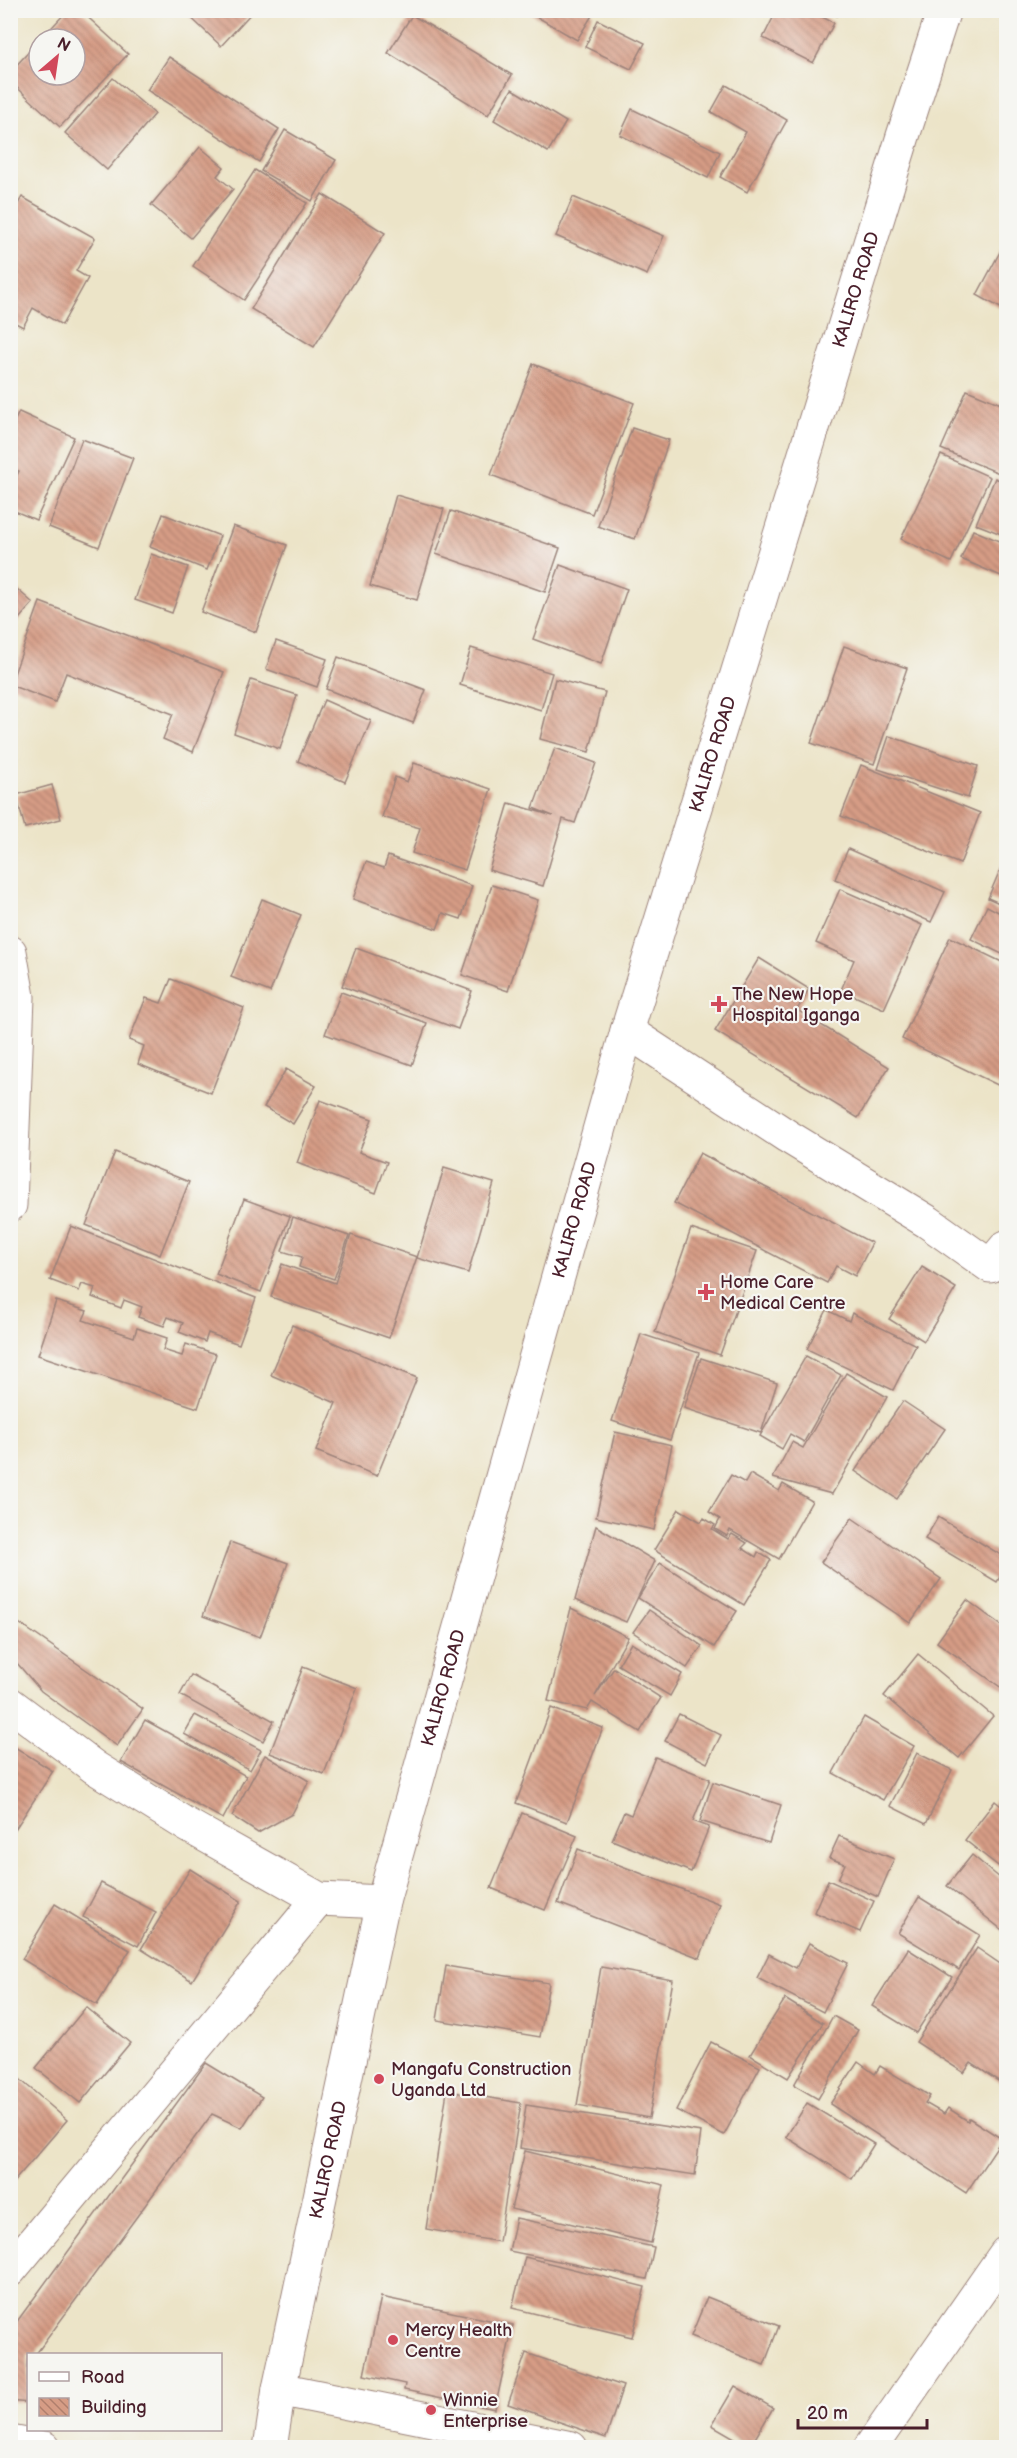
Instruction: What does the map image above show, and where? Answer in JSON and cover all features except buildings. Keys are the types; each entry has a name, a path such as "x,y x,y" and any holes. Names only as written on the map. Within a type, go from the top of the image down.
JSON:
{"main road":[{"name":"KALIRO ROAD","path":"270,2448 279,2389 383,1902 627,1031 944,10"},
{"path":"10,952 18,997 10,1205"},
{"path":"627,1031 787,1136 928,1222 1001,1263"},
{"path":"10,1704 104,1773 187,1825 319,1899 383,1902"},
{"path":"10,2270 319,1899"},
{"path":"870,2448 1003,2265"},
{"path":"279,2389 571,2448"},
{"path":"10,2442 44,2448"}],"place":[{"name":"The New Hope Hospital Iganga","path":"719,1004"},
{"name":"Home Care Medical Centre","path":"706,1292"},
{"name":"Mangafu Construction Uganda Ltd","path":"379,2079"},
{"name":"Mercy Health Centre","path":"393,2340"},
{"name":"Winnie Enterprise","path":"431,2410"}]}
